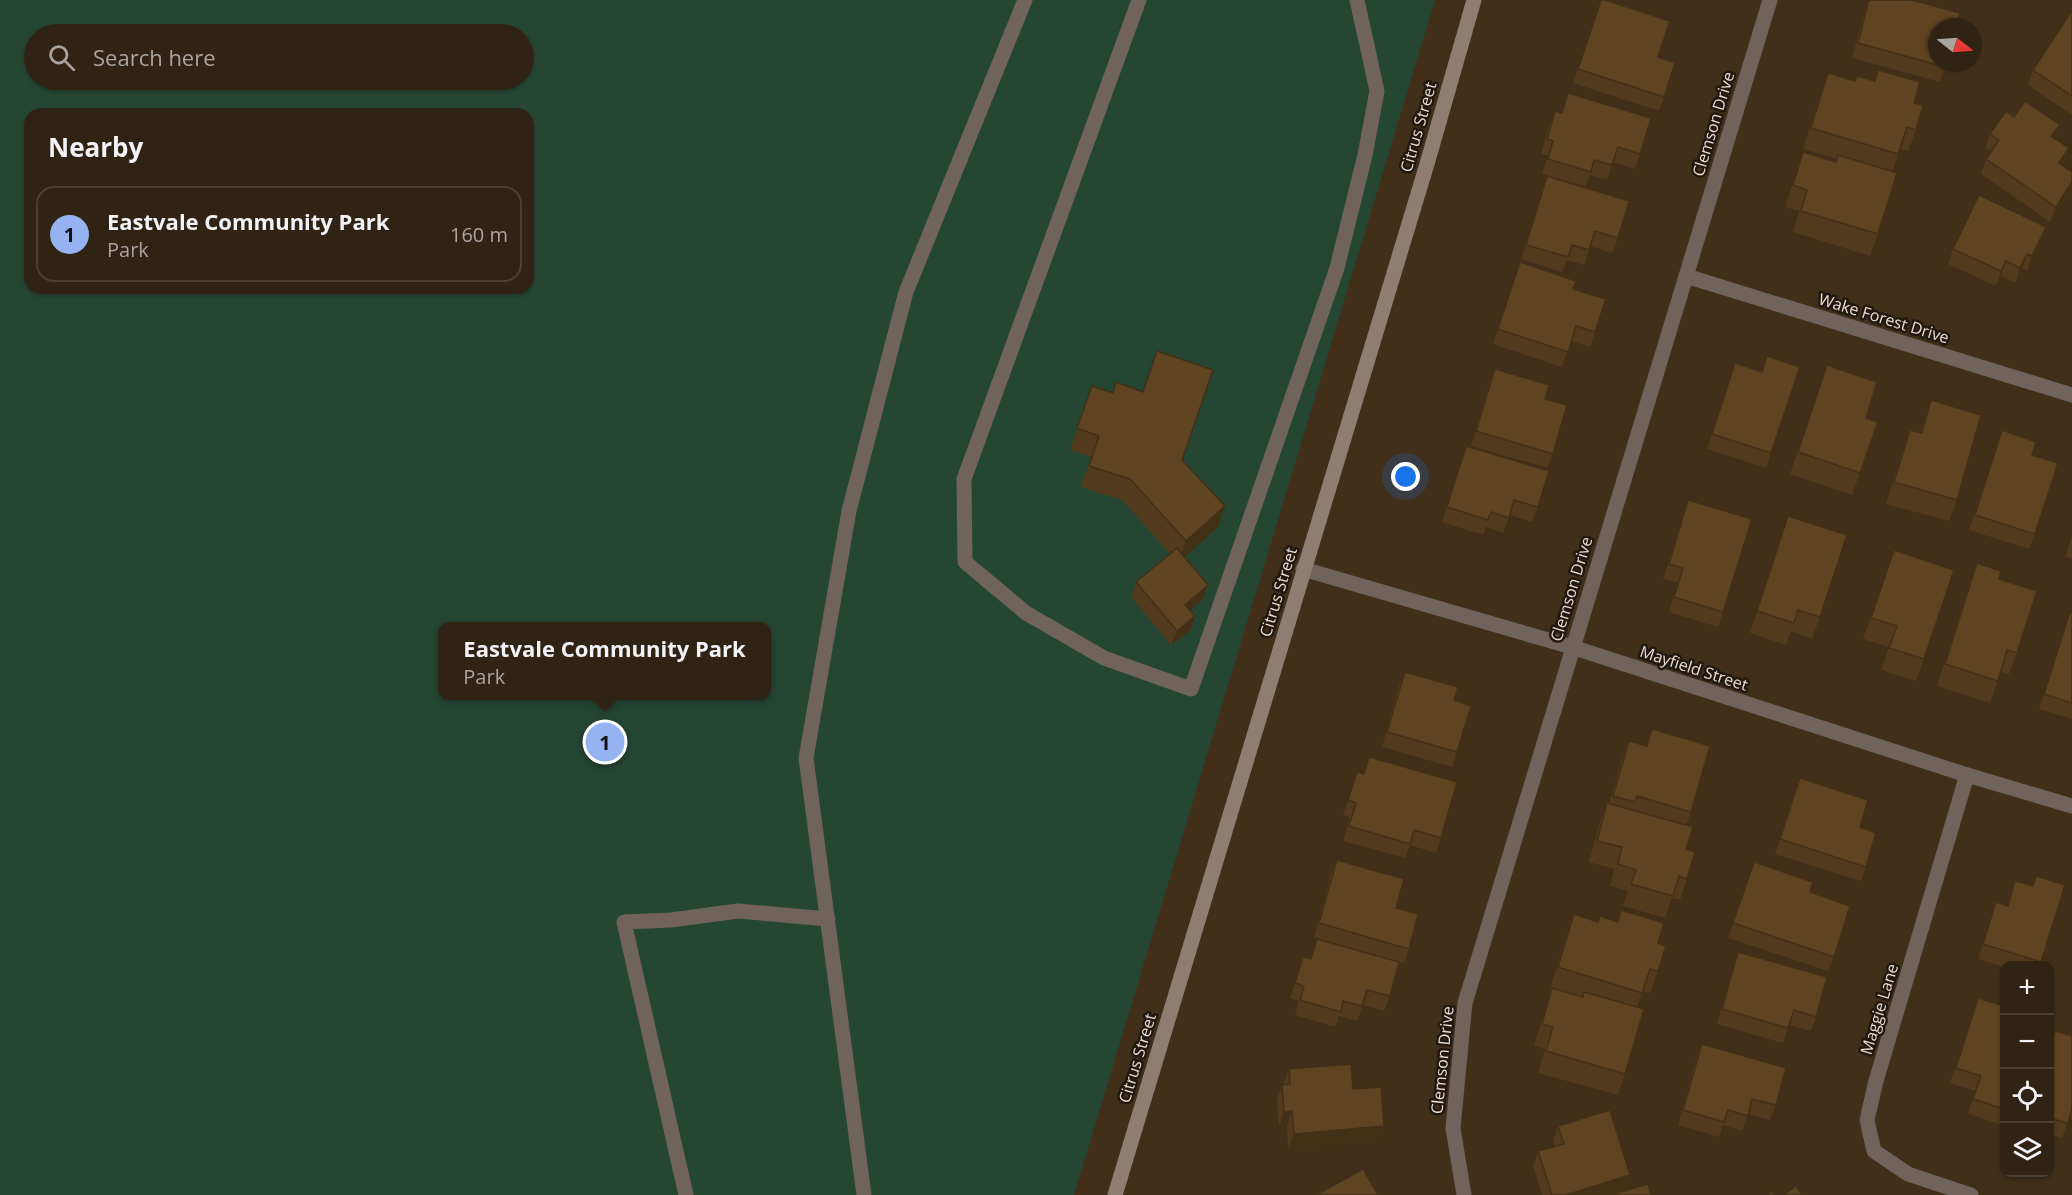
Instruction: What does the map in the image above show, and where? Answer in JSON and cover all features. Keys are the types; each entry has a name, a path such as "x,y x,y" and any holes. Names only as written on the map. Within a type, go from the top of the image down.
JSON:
{"street":[{"path":"864,1195 806,758 849,511 906,292 1025,0"},
{"path":"1139,0 964,479 964,562 1026,613 1104,658 1191,689 1336,268 1362,166 1377,91 1357,0"},
{"name":"Citrus Street","path":"1115,1195 1474,0"},
{"name":"Clemson Drive","path":"1464,1195 1452,1128 1465,1003 1770,0"},
{"name":"Wake Forest Drive","path":"1686,276 2072,395"},
{"name":"Mayfield Street","path":"1303,569 1572,647 1967,775 2072,806"},
{"name":"Maggie Lane","path":"1967,775 1876,1081 1867,1120 1874,1151 1908,1174 1971,1195"},
{"path":"686,1195 624,922 670,920 738,911 828,919"}],"green space":[{"path":"0,0 1435,0 1074,1195 0,1195"}],"building":[{"path":"1601,0 1670,21 1658,57 1675,63 1664,97 1578,69"},
{"path":"1869,0 1912,0 1960,13 1959,18 1928,18 1928,62 1858,43"},
{"path":"2072,13 2072,96 2033,70"},
{"path":"1878,70 1920,82 1914,103 1923,105 1916,130 1907,127 1898,154 1811,128 1828,73 1855,81 1857,76 1875,81"},
{"path":"1568,93 1651,118 1640,154 1618,147 1612,165 1594,160 1591,172 1548,159 1553,141 1547,139 1555,111 1562,113"},
{"path":"2025,101 2060,125 2051,136 2069,148 2059,163 2072,172 2072,182 2056,207 1986,159 1999,140 1990,134 2006,111 2014,117"},
{"path":"1803,152 1836,162 1838,155 1897,173 1878,234 1801,211 1807,190 1793,185"},
{"path":"1547,176 1629,201 1618,238 1595,231 1589,250 1572,245 1568,257 1526,245"},
{"path":"1979,195 2046,227 2032,256 2027,254 2020,268 2006,261 2001,271 1953,249"},
{"path":"1520,262 1576,281 1573,289 1606,299 1595,332 1576,326 1568,352 1498,329"},
{"path":"1157,351 1213,370 1182,460 1225,506 1186,541 1130,479 1089,466 1099,436 1077,428 1092,386 1113,393 1116,382 1143,392"},
{"path":"1767,356 1800,367 1771,453 1712,434 1735,363 1762,372"},
{"path":"1827,365 1877,382 1866,418 1878,422 1860,473 1798,452"},
{"path":"1495,369 1549,385 1545,399 1567,405 1553,454 1476,431"},
{"path":"1931,400 1981,415 1957,500 1894,482 1910,430 1922,433"},
{"path":"2002,430 2036,442 2032,455 2058,463 2035,534 1975,515"},
{"path":"1466,446 1549,471 1538,507 1514,500 1509,518 1491,512 1488,520 1447,507"},
{"path":"1688,500 1752,519 1723,612 1674,597 1683,568 1669,564"},
{"path":"1788,516 1847,535 1820,617 1798,610 1794,623 1757,611"},
{"path":"1177,548 1208,585 1185,605 1195,616 1177,631 1136,582"},
{"path":"1894,550 1954,570 1924,659 1889,648 1897,626 1871,618"},
{"path":"1977,563 2001,571 1999,579 2037,591 2017,653 2007,650 1998,681 1945,664"},
{"path":"2070,612 2072,613 2072,703 2044,694"},
{"path":"1405,672 1458,687 1454,700 1471,706 1457,752 1387,732"},
{"path":"1652,729 1710,746 1691,812 1637,796 1635,802 1613,796 1629,741 1647,746"},
{"path":"1369,757 1457,782 1441,838 1414,830 1410,844 1349,826 1356,803 1348,800 1357,772 1364,774"},
{"path":"1800,778 1868,800 1860,827 1876,833 1866,867 1780,839"},
{"path":"1607,803 1693,827 1686,849 1695,852 1687,879 1679,876 1673,896 1631,884 1636,870 1618,864 1622,847 1597,841"},
{"path":"1337,860 1404,879 1396,908 1418,914 1409,949 1319,923"},
{"path":"1754,862 1813,882 1810,892 1850,906 1834,957 1733,923"},
{"path":"2036,876 2065,885 2041,961 1983,944 1996,902 2008,906 2015,881 2033,886"},
{"path":"1621,910 1664,923 1658,943 1666,946 1658,971 1650,969 1642,993 1558,967 1574,914 1598,922 1600,916 1618,922"},
{"path":"1317,939 1399,962 1390,996 1367,990 1362,1006 1343,1001 1341,1012 1300,1000 1304,986 1295,983 1303,957 1311,959"},
{"path":"1738,952 1827,977 1816,1017 1794,1010 1788,1028 1722,1009"},
{"path":"1552,988 1583,997 1584,992 1644,1009 1625,1074 1546,1051 1553,1027 1542,1024"},
{"path":"1978,998 2000,1005 2000,1108 1973,1099 1981,1076 1956,1068"},
{"path":"2055,1031 2072,1036 2072,1109 2068,1123 2054,1119"},
{"path":"1702,1044 1786,1068 1776,1105 1752,1099 1748,1116 1728,1110 1724,1122 1683,1110"},
{"path":"1351,1064 1353,1089 1381,1087 1384,1126 1294,1134 1292,1111 1284,1112 1282,1085 1290,1084 1289,1069"},
{"path":"1610,1110 1630,1175 1566,1195 1552,1195 1538,1151 1564,1144 1558,1126"},
{"path":"1363,1169 1378,1195 1316,1195"},
{"path":"1648,1184 1651,1195 1610,1195"},
{"path":"1796,1186 1802,1195 1784,1195"}],"place":[{"name":"Eastvale Community Park","path":"605,742"}]}
